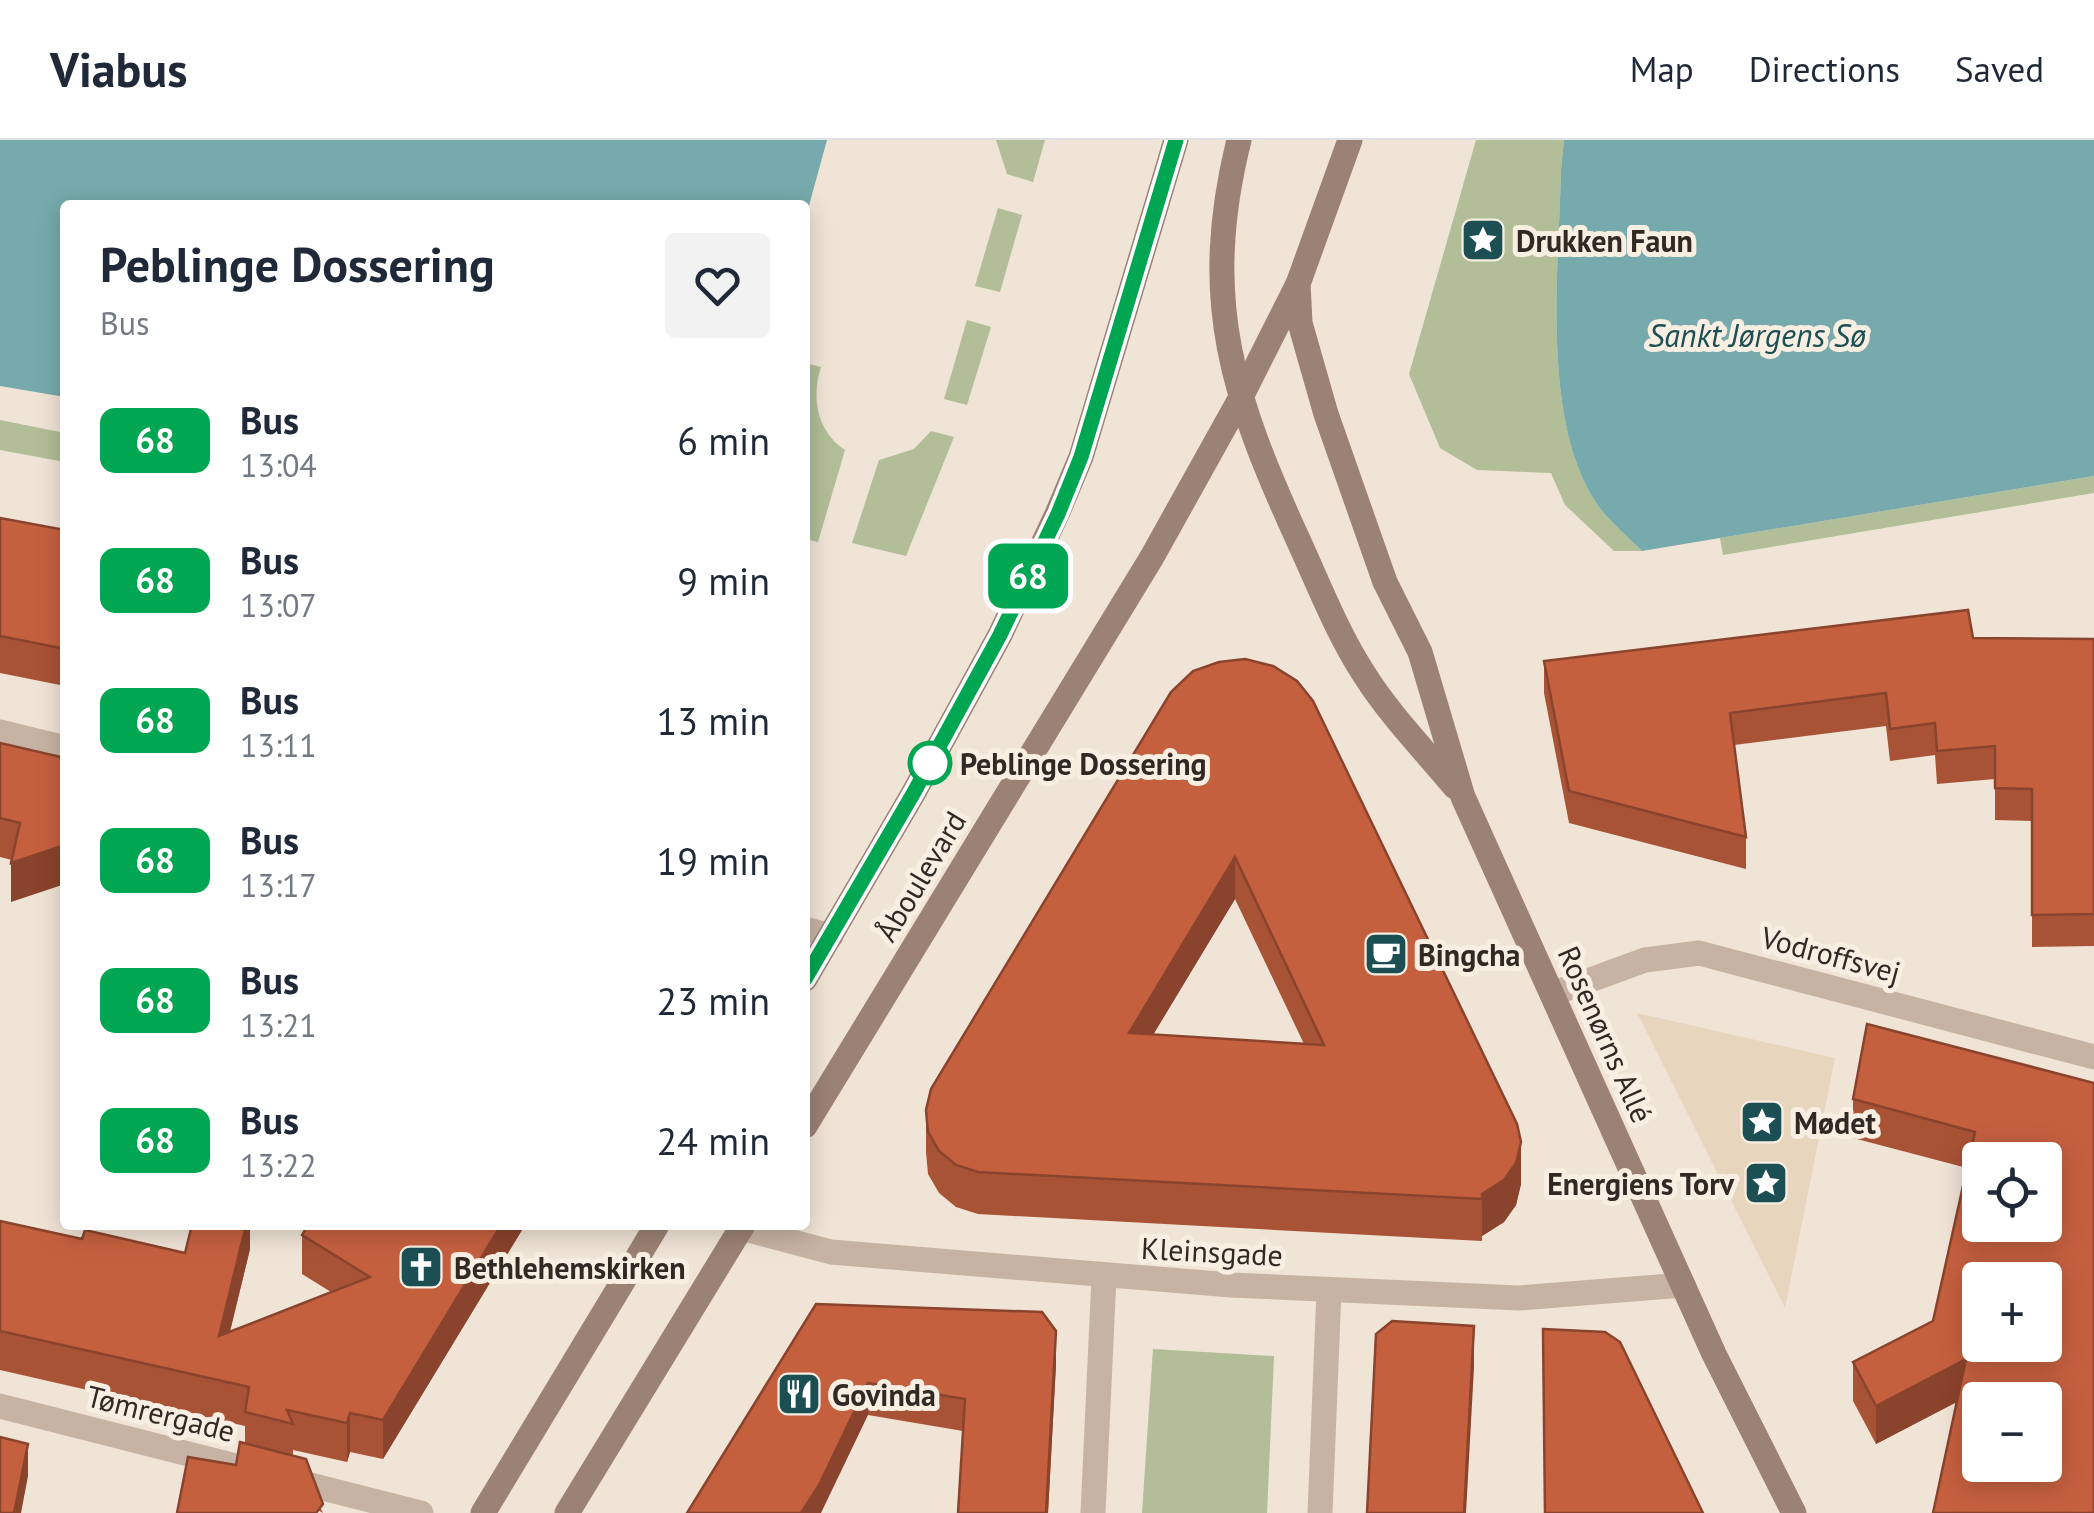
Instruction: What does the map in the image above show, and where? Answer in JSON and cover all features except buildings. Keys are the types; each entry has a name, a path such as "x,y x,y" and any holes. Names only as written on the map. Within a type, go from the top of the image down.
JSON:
{"street":[{"name":"Åboulevard","path":"810,972 1000,635 1058,514 1081,457 1176,140"},
{"name":"Rosenørns Allé","path":"1239,140 1228,184 1220,288 1240,398 1278,495 1365,676 1463,797"},
{"name":"Åboulevard","path":"810,1118 1152,557 1240,398 1298,284 1350,140"},
{"name":"Rosenørns Allé","path":"1298,284 1300,323 1326,414 1386,582 1420,652 1463,797 1682,1284 1794,1513"},
{"path":"0,732 60,747"},
{"path":"810,930 832,936"},
{"name":"Vodroffsvej","path":"1552,994 1645,960 1698,953 2094,1057"},
{"path":"482,1513 653,1230"},
{"path":"567,1513 740,1230"},
{"name":"Kleinsgade","path":"756,1230 831,1252 1104,1277 1519,1298 1682,1284"},
{"path":"1094,1513 1104,1277"},
{"path":"1320,1513 1329,1290"},
{"name":"Tømrergade","path":"0,1406 421,1513"}],"green space":[{"path":"996,140 1045,140 1033,182 1007,174"},
{"path":"1476,140 1564,140 1557,344 1568,433 1580,473 1599,507 1642,551 1614,551 1565,505 1551,473 1477,470 1440,448 1409,374"},
{"path":"998,208 1022,215 1000,292 975,286"},
{"path":"967,320 991,327 967,405 944,399"},
{"path":"810,364 821,367 817,402 822,424 845,450 818,542 810,540"},
{"path":"0,420 60,432 60,461 0,450"},
{"path":"931,431 954,437 906,556 852,543 879,460 914,449"},
{"path":"2094,476 2094,493 1723,555 1720,538"},
{"path":"1153,1349 1274,1356 1267,1513 1142,1513"}],"shaded area":[{"name":"Energiens Torv","path":"1637,1013 1835,1058 1785,1308"}],"water":[{"path":"0,140 827,140 810,202 60,200 60,396 0,386"},
{"name":"Sankt Jørgens Sø","path":"1564,140 2094,140 2094,476 1642,551 1599,507 1580,473 1568,433 1557,344"}],"bus line":[{"name":"68","path":"810,971 1000,635 1058,514 1081,457 1176,140"}],"place":[{"name":"Drukken Faun","path":"1483,240"},
{"name":"Peblinge Dossering","path":"930,763"},
{"name":"Bingcha","path":"1386,954"},
{"name":"Mødet","path":"1762,1122"},
{"name":"Energiens Torv","path":"1766,1183"},
{"name":"Bethlehemskirken","path":"421,1267"},
{"name":"Govinda","path":"799,1394"}]}
